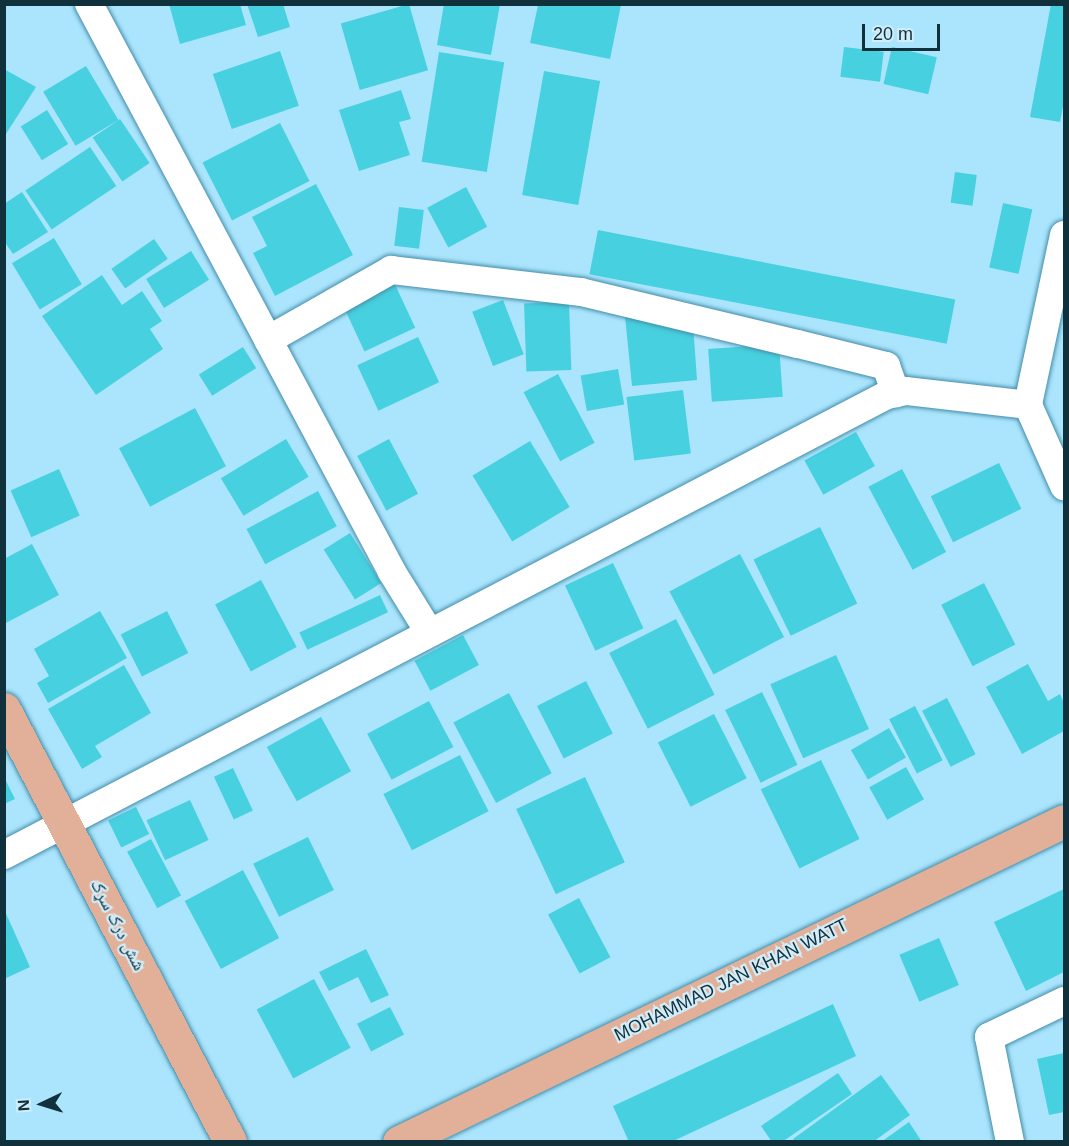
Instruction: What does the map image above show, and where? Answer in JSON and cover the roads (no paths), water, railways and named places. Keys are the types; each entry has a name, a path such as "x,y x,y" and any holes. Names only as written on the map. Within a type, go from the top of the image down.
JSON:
{"main road":[{"name":"شش درک سړک","path":"4,709 230,1142"},
{"name":"MOHAMMAD JAN KHAN WATT","path":"399,1142 1065,821"}],"street":[{"path":"89,4 392,572 429,632"},
{"path":"1065,235 1028,405 1065,486"},
{"path":"268,340 391,270 581,292 798,344 886,366 896,393"},
{"path":"4,855 887,395 906,391 1028,405"},
{"path":"1010,1142 989,1037 1065,1001"}]}
